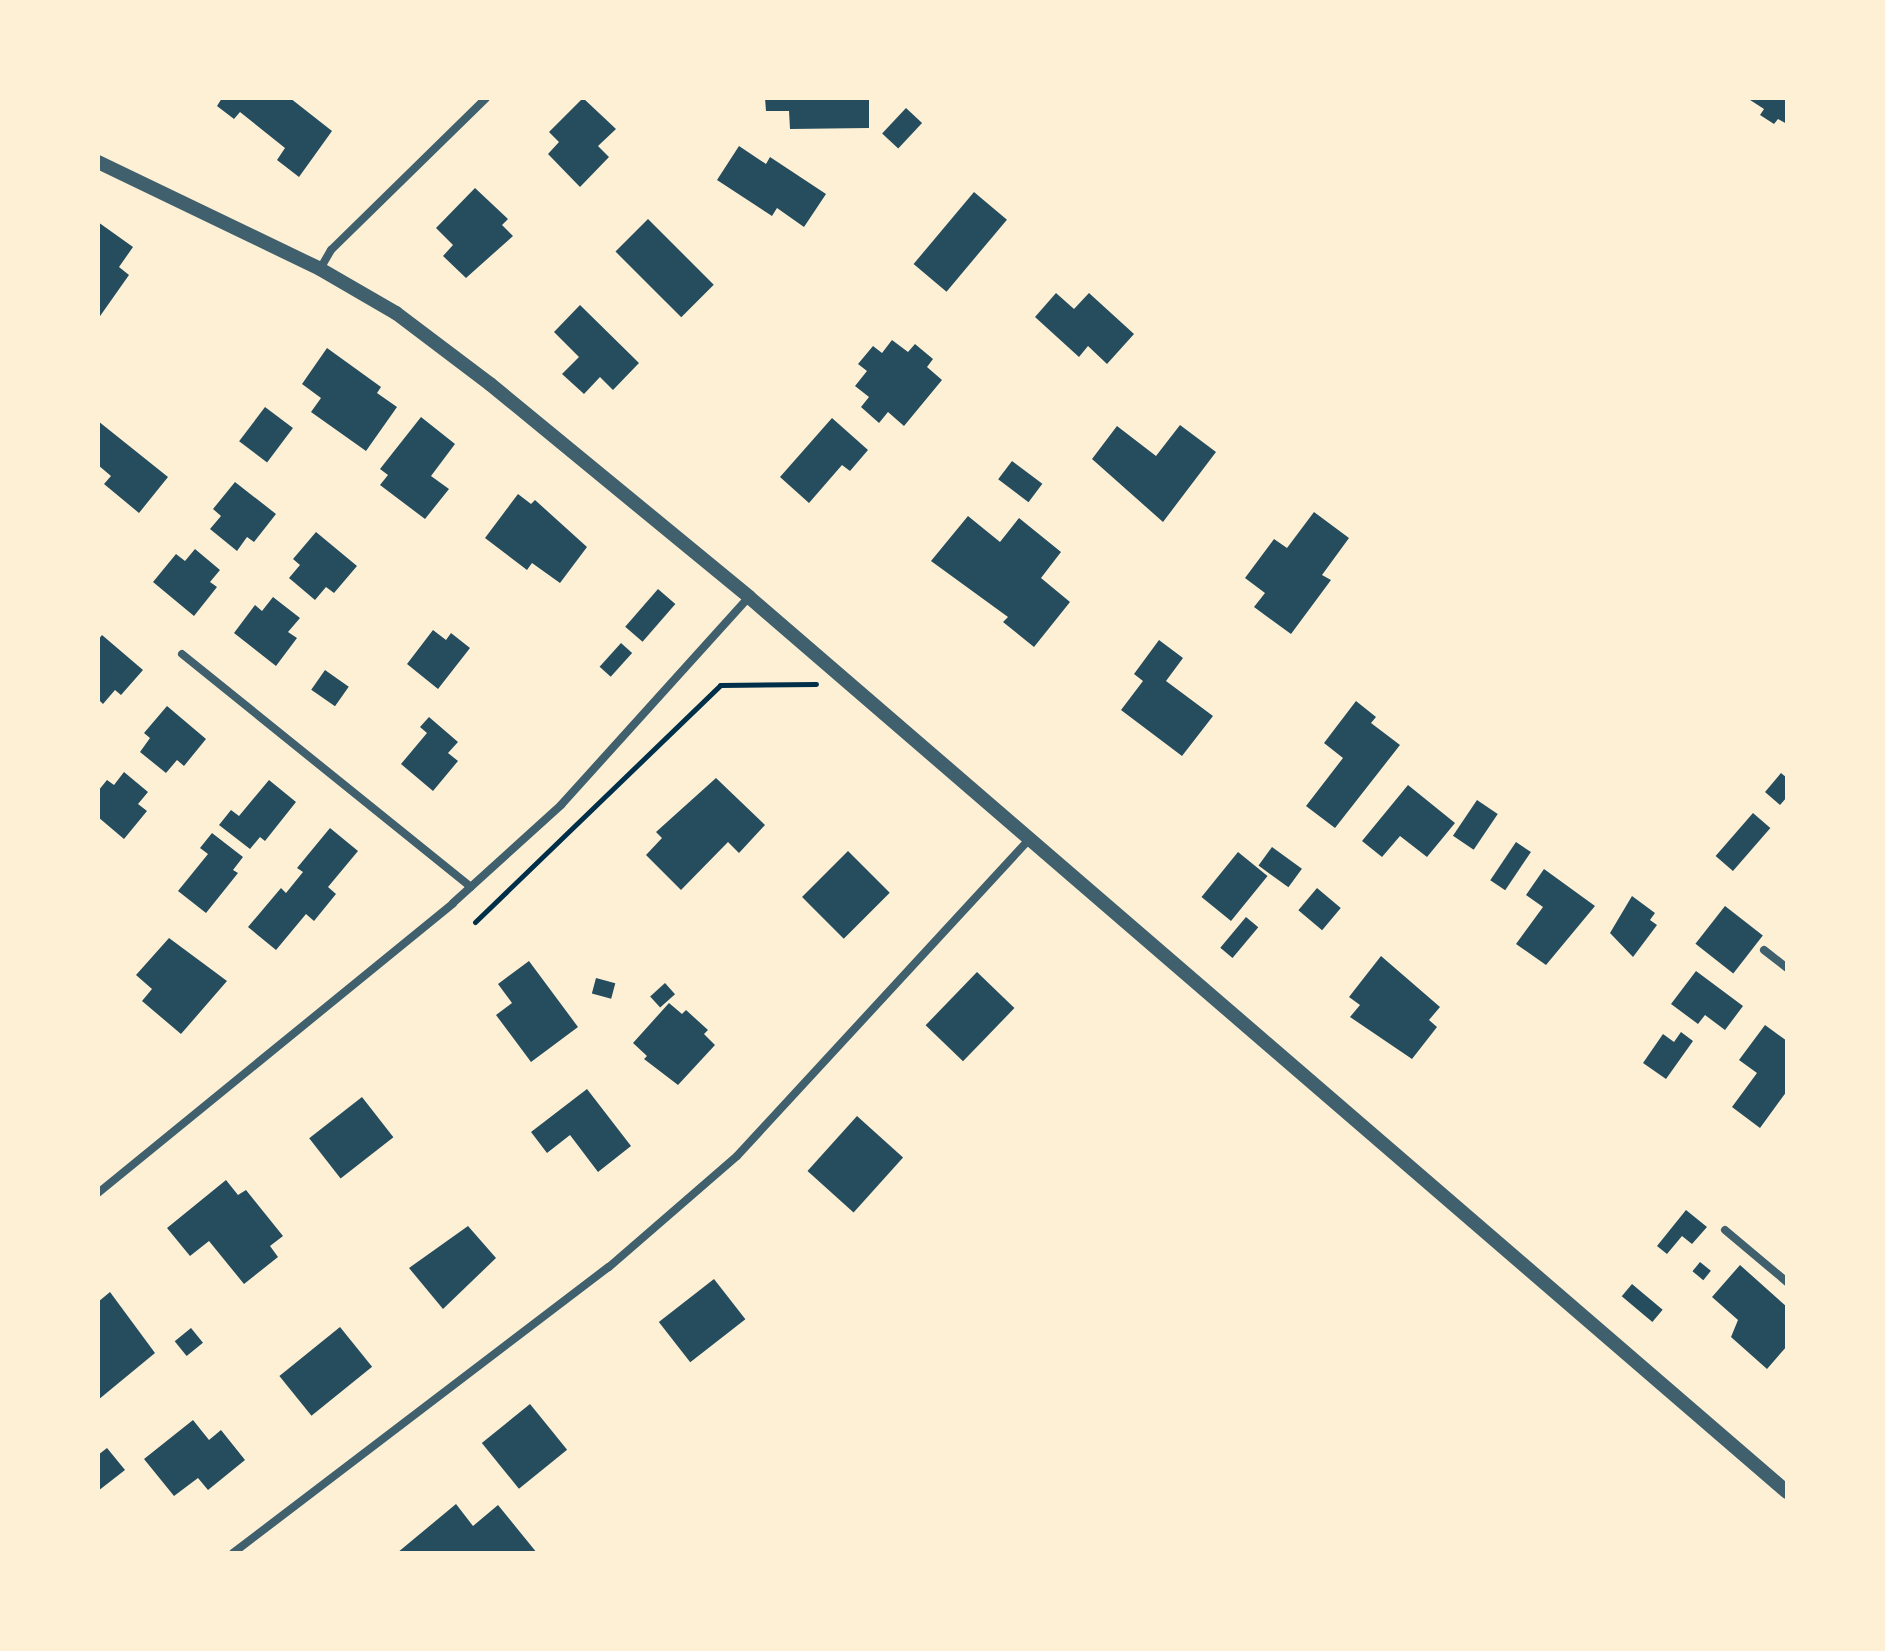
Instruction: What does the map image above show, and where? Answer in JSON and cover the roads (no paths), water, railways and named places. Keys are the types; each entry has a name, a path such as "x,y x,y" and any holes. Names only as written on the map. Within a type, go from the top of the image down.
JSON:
{"street":[{"path":"320,269 331,250 486,98"},
{"path":"98,162 320,269 396,313 490,384 749,597 1787,1492"},
{"path":"98,1193 471,887 561,805 749,597"},
{"path":"182,654 471,887"},
{"path":"233,1553 609,1267 737,1156 1030,839"},
{"path":"1764,950 1787,968"},
{"path":"1725,1230 1787,1282"}]}
